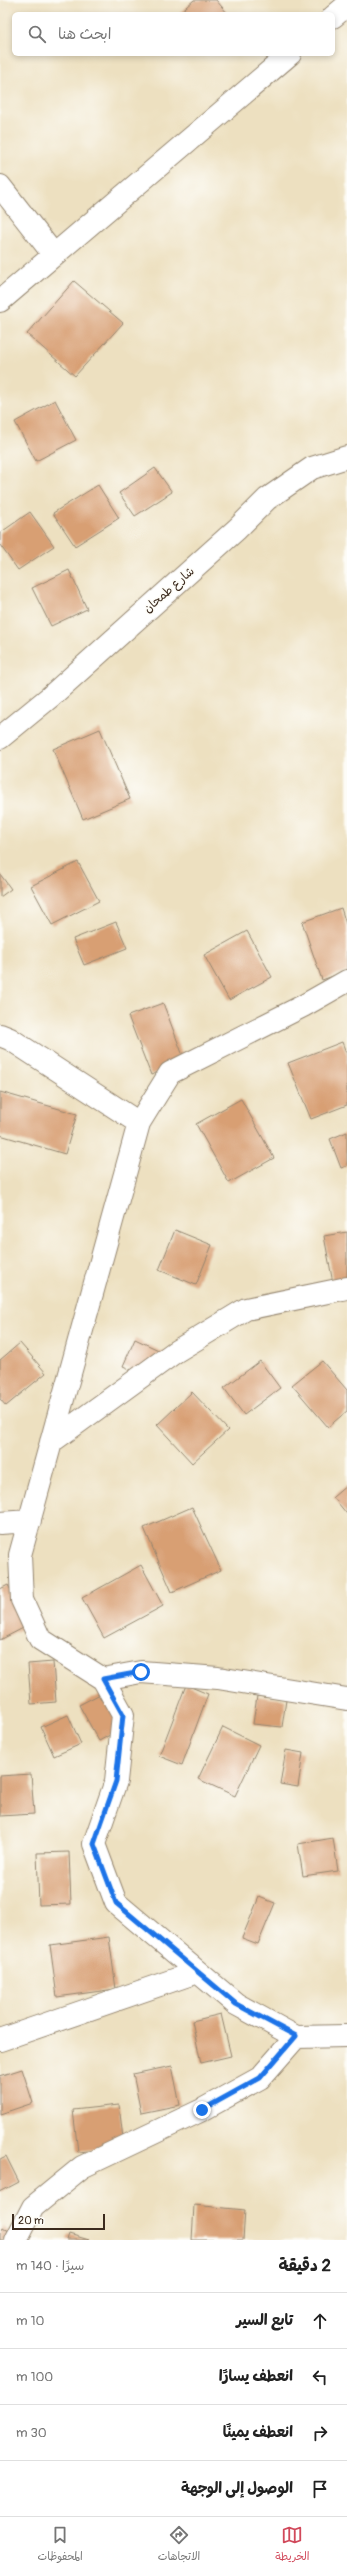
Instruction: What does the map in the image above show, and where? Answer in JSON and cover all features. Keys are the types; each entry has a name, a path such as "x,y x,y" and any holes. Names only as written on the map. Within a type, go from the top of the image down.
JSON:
{"street":[{"path":"335,15 347,5"},
{"path":"0,302 288,56"},
{"path":"0,186 54,255"},
{"name":"شارع طمحان","path":"0,738 44,702 237,529 267,499 312,468 347,457"},
{"path":"347,981 303,1006 170,1073 139,1123 20,1555 22,1600 40,1639 103,1679 123,1715 116,1781 94,1844 116,1903 236,2004 296,2036 347,2036"},
{"path":"0,1035 10,1039 139,1123"},
{"path":"51,1442 175,1352 246,1309 347,1288"},
{"path":"0,1523 30,1521"},
{"path":"103,1679 141,1672 218,1678 347,1699"},
{"path":"0,2040 198,1972"},
{"path":"16,2240 33,2207 82,2167 202,2110 260,2078 296,2036"}],"building":[{"path":"194,0 216,0 226,12 180,12"},
{"path":"74,281 123,323 75,376 27,334"},
{"path":"55,400 76,440 36,461 15,422"},
{"path":"155,468 172,492 135,516 119,493"},
{"path":"98,485 119,518 75,546 53,513"},
{"path":"30,512 54,546 18,570 0,545 0,533"},
{"path":"69,570 87,609 51,626 32,588"},
{"path":"100,729 130,799 83,819 53,749"},
{"path":"78,862 99,901 52,925 31,886"},
{"path":"0,874 11,889 0,897"},
{"path":"341,908 347,927 347,971 322,980 302,922"},
{"path":"116,922 127,948 84,965 73,939"},
{"path":"247,931 272,977 229,1000 204,955"},
{"path":"163,1003 185,1061 151,1075 128,1016"},
{"path":"342,1042 347,1055 347,1105 311,1119 288,1063"},
{"path":"0,1092 77,1114 65,1154 0,1135"},
{"path":"241,1099 274,1158 229,1183 196,1124"},
{"path":"347,1132 347,1166 341,1168 330,1139"},
{"path":"175,1230 212,1245 196,1285 159,1270"},
{"path":"347,1232 347,1280 333,1283 324,1236"},
{"path":"135,1339 167,1354 154,1380 123,1366"},
{"path":"20,1343 46,1373 6,1406 0,1399 0,1360"},
{"path":"260,1361 280,1388 244,1415 224,1388"},
{"path":"322,1361 347,1390 347,1411 328,1427 292,1385"},
{"path":"192,1392 228,1430 192,1463 157,1425"},
{"path":"347,1485 347,1514 333,1497"},
{"path":"192,1507 221,1570 172,1592 144,1528"},
{"path":"141,1565 163,1606 104,1638 82,1598"},
{"path":"8,1585 29,1625 0,1640 0,1589"},
{"path":"53,1662 56,1702 31,1704 28,1664"},
{"path":"186,1685 208,1694 182,1765 159,1756"},
{"path":"106,1691 126,1726 99,1741 79,1705"},
{"path":"257,1696 286,1700 282,1727 253,1724"},
{"path":"68,1715 81,1744 54,1756 41,1727"},
{"path":"223,1727 259,1745 235,1796 198,1779"},
{"path":"286,1750 303,1753 298,1787 280,1784"},
{"path":"31,1774 34,1814 0,1816 0,1776"},
{"path":"333,1838 338,1871 303,1876 298,1844"},
{"path":"69,1852 71,1904 39,1905 37,1853"},
{"path":"259,1897 275,1903 258,1944 242,1938"},
{"path":"109,1937 116,1989 57,1997 50,1945"},
{"path":"221,2014 231,2056 201,2063 192,2021"},
{"path":"172,2066 180,2105 141,2113 133,2074"},
{"path":"22,2069 33,2103 0,2114 0,2076"},
{"path":"119,2105 124,2147 78,2152 73,2110"},
{"path":"6,2156 19,2182 0,2192 0,2159"},
{"path":"194,2205 245,2210 243,2240 192,2240"},
{"path":"3,2227 21,2240 0,2240 0,2232"},
{"path":"69,2234 89,2240 67,2240"}],"route":[{"path":"141,1672 103,1679 123,1715 116,1781 94,1844 116,1903 236,2004 296,2036 260,2078 202,2110"}]}
